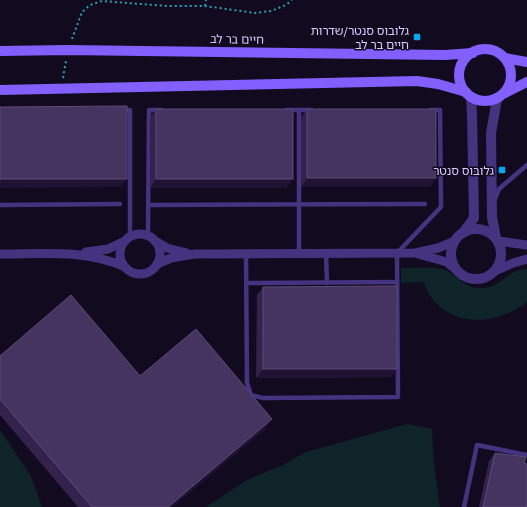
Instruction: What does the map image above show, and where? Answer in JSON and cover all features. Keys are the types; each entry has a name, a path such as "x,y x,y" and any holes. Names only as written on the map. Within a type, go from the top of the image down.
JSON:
{"main road":[{"name":"חיים בר לב","path":"0,51 68,50 445,55 473,53"},
{"path":"468,94 462,87 459,74 463,62 468,56 479,50 493,50 505,58 509,66 511,77 508,89 499,97"},
{"path":"505,58 527,62"},
{"path":"0,90 417,81 438,84 468,94 480,101 486,101 499,97 527,82"}],"street":[{"path":"0,254 67,254 103,258 125,267 132,272 141,274 150,271 157,264 170,258 195,254 415,253 443,246 454,241 463,233 474,218 472,115 468,94"},
{"path":"495,271 500,264 502,257 492,217 491,133 499,97"},
{"path":"463,233 470,230 482,230 490,233 497,239 527,245"},
{"path":"67,254 108,249 139,234 170,249 195,254"},
{"path":"125,267 120,255 122,246 127,239"},
{"path":"152,239 160,253 157,264"},
{"path":"454,241 451,248 454,268"},
{"path":"415,253 447,262 463,276 474,280 486,278 495,271 510,264 527,259"}],"lane":[{"path":"115,110 130,110 127,239"},
{"path":"152,239 148,206 149,110 165,110"},
{"path":"283,110 314,110"},
{"path":"298,110 299,254"},
{"path":"246,254 248,389 251,395 263,398 398,397 397,253 441,207 440,110 424,110"},
{"path":"492,204 499,189 527,165"},
{"path":"0,205 120,204"},
{"path":"148,206 426,204"},
{"path":"326,254 327,283"},
{"path":"247,283 397,282"},
{"path":"464,507 477,445 527,455"}],"path":[{"path":"205,6 206,0"},
{"path":"61,89 68,50 82,12 90,5 102,1 167,6 205,6 255,13 271,11 286,5 292,0"}],"green space":[{"path":"401,268 430,268 445,270 464,283 480,288 493,285 514,272 527,269 527,302 517,309 494,318 482,320 458,317 446,311 436,303 430,296 423,282 401,283"},
{"path":"407,424 432,429 434,464 440,507 206,507 247,480 281,466 306,452"},
{"path":"0,430 31,476 42,507 0,507"}],"building":[{"path":"127,106 127,179 0,179 0,107"},
{"path":"156,109 293,109 293,179 156,179"},
{"path":"307,109 436,109 436,178 307,178"},
{"path":"397,286 397,369 263,369 263,287"},
{"path":"71,295 140,376 196,329 272,419 168,507 92,507 0,399 0,356"},
{"path":"495,453 526,457 524,463 527,464 527,507 483,507"}],"place":[{"name":"גלובוס סנטר/שדרות חיים בר לב","path":"417,37"},
{"name":"גלובוס סנטר","path":"502,170"}]}
